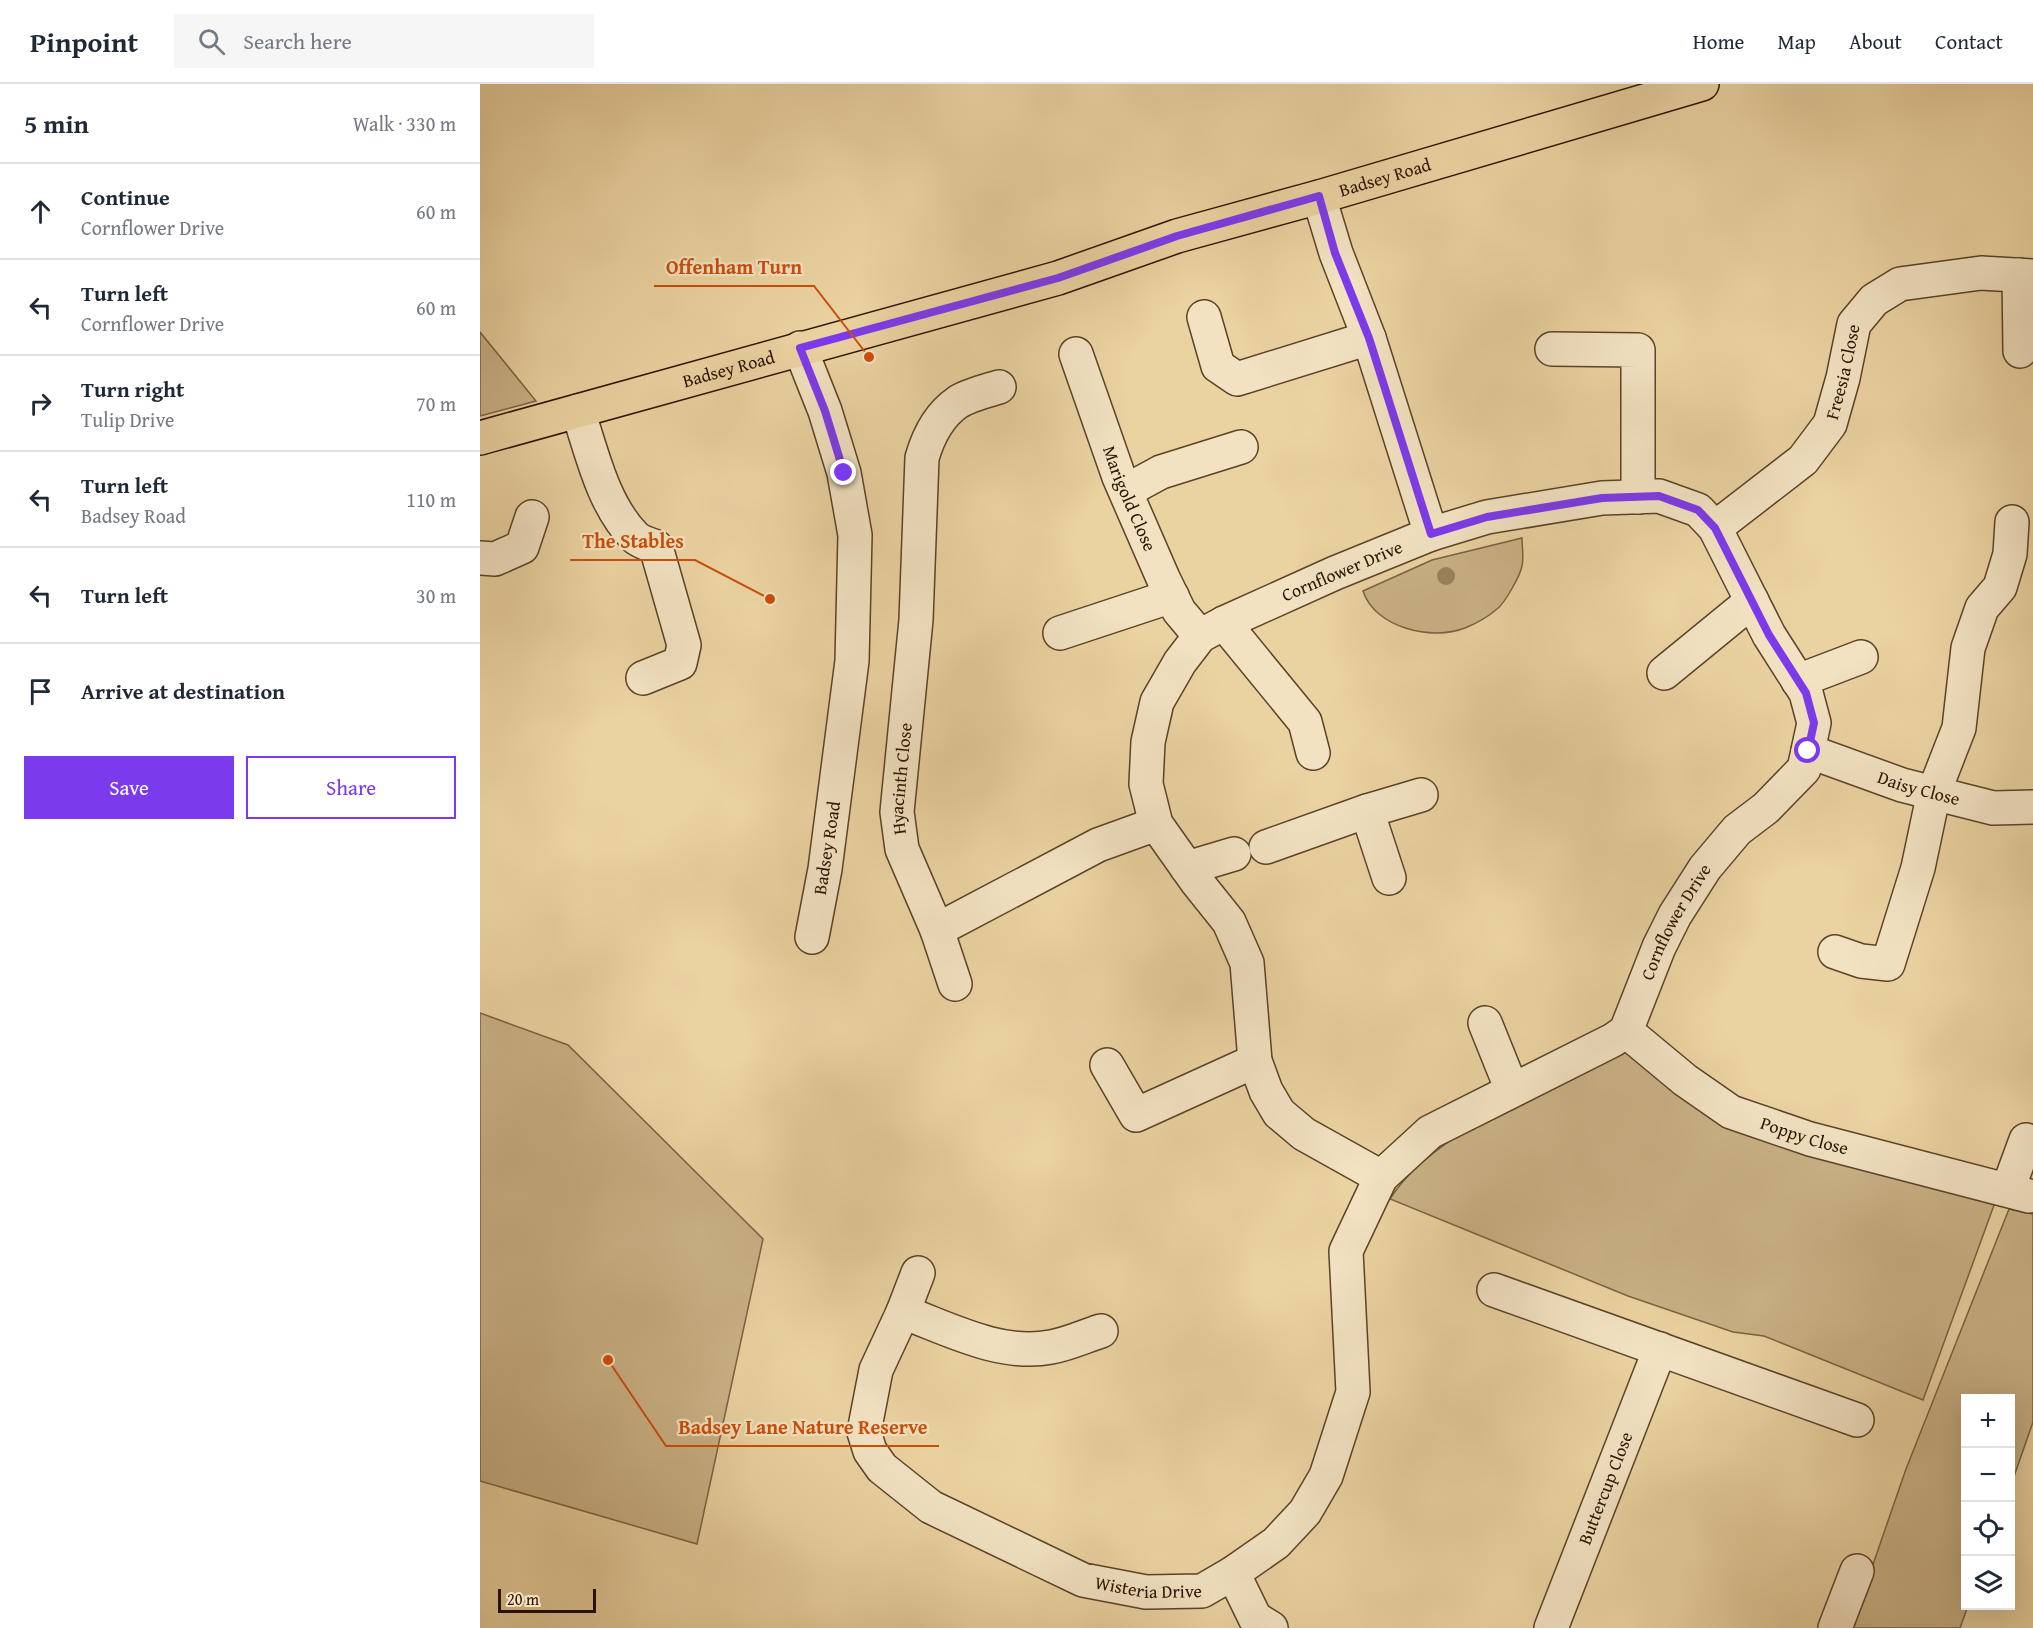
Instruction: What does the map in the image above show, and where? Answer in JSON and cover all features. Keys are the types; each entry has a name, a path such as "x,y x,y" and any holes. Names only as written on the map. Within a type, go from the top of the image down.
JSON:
{"main road":[{"name":"Badsey Road","path":"480,438 1058,278 1177,236 1702,84"}],"street":[{"path":"1319,196 1335,253 1369,338 1431,534"},
{"name":"Freesia Close","path":"1715,528 1803,460 1830,424 1843,378 1854,324 1866,290 1981,273 2026,275"},
{"path":"2020,351 2026,275"},
{"path":"1204,317 1218,366 1237,379 1369,338"},
{"name":"Badsey Road","path":"800,348 825,411 844,473 855,535 852,661 825,869 812,937"},
{"path":"1552,349 1638,350 1638,497"},
{"name":"Marigold Close","path":"1076,354 1119,477 1179,610 1212,629 1305,722 1313,753"},
{"name":"Hyacinth Close","path":"955,984 936,930 902,849 897,812 916,620 922,458 927,440 936,424 958,402 999,387"},
{"path":"578,411 613,508 636,539 656,547 684,645 680,663 642,678"},
{"path":"1126,491 1161,472 1241,447"},
{"name":"Cornflower Drive","path":"1381,1177 1304,1134 1280,1113 1266,1090 1255,1061 1247,963 1229,922 1156,824 1146,784 1148,742 1157,702 1180,662 1212,629 1335,573 1431,534 1487,517 1602,498 1659,496 1698,510 1715,528 1769,635 1806,693 1814,723 1804,769 1766,808 1737,830 1705,868 1676,915 1659,947 1626,1031"},
{"path":"480,558 495,559 522,547 532,517"},
{"path":"1834,952 1861,962 1888,964 1918,868 1934,792 1959,728 1968,648 1982,608 2000,587 2010,554 2012,522"},
{"path":"1060,633 1172,596"},
{"path":"1664,673 1752,601"},
{"path":"1798,681 1861,657"},
{"name":"Daisy Close","path":"1808,751 1902,785 1993,808 2033,807"},
{"path":"1266,847 1367,811 1421,795"},
{"path":"1367,811 1389,878"},
{"path":"936,930 1098,845 1156,824"},
{"path":"1187,868 1233,854"},
{"path":"1485,1023 1512,1090"},
{"path":"1381,1177 1431,1132 1613,1040 1626,1031"},
{"name":"Poppy Close","path":"1626,1031 1685,1080 1731,1112 1810,1139 1955,1178 2018,1192 2026,1140"},
{"path":"1107,1065 1136,1115 1255,1061"},
{"name":"Wisteria Drive","path":"918,1272 903,1312 876,1370 864,1432 870,1451 882,1468 931,1507 1083,1580 1146,1592 1202,1591 1276,1543 1305,1512 1326,1476 1353,1392 1346,1251 1381,1177"},
{"path":"1494,1290 1857,1420"},
{"path":"903,1312 982,1342 1019,1349 1052,1347 1101,1331"},
{"name":"Buttercup Close","path":"1551,1628 1660,1349"},
{"path":"1834,1628 1857,1571"},
{"path":"1233,1573 1255,1618 1271,1628"}],"shaded area":[{"path":"480,332 536,401 480,416"},
{"path":"1522,538 1522,566 1508,595 1494,612 1465,628 1437,633 1406,628 1379,614 1369,604 1363,591 1432,560"},
{"path":"480,1013 568,1045 763,1239 697,1544 480,1481"},
{"path":"1630,1048 1674,1085 1997,1197 1923,1400 1764,1336 1733,1332 1628,1296 1390,1199 1420,1164 1457,1136"},
{"path":"2009,1209 2033,1214 2033,1422 2015,1474 2015,1394 1961,1394 1961,1610 1967,1610 1960,1628 1851,1628 1906,1469"}],"place":[{"name":"Offenham Turn","path":"869,357"},
{"name":"The Stables","path":"770,599"},
{"name":"Badsey Lane Nature Reserve","path":"608,1360"}],"route":[{"path":"844,473 825,411 800,348 1058,278 1177,236 1319,196 1335,253 1369,338 1431,534 1487,517 1602,498 1659,496 1698,510 1715,528 1769,635 1806,693 1814,723 1808,751"}]}
